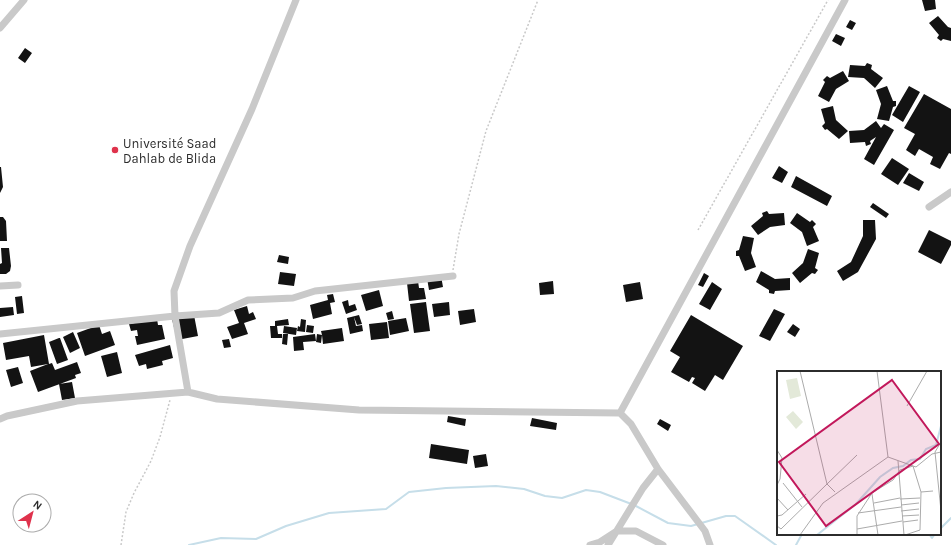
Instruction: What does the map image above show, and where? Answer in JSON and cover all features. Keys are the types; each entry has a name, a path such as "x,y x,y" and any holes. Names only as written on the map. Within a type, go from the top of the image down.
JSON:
{"street":[{"path":"0,28 24,0"},
{"path":"188,392 175,316 174,291 190,246 252,109 296,0"},
{"path":"620,413 846,0"},
{"path":"929,207 951,192"},
{"path":"0,334 175,316 219,314 248,300 293,298 315,291 453,276"},
{"path":"0,286 18,285"},
{"path":"0,419 7,416 77,401 188,392 217,399 359,410 620,413 631,424 658,470 705,532 710,545"},
{"path":"608,545 643,488 658,470"},
{"path":"590,545 600,542 616,531 636,531 663,545"}],"path":[{"path":"453,276 459,234 486,131 538,0"},
{"path":"698,230 828,0"},
{"path":"120,545 126,512 134,492 151,461 158,443 171,394"}],"building":[{"path":"922,0 935,0 936,9 925,11"},
{"path":"938,16 948,27 951,28 951,41 943,39 941,41 937,38 939,35 929,23"},
{"path":"850,20 856,23 852,30 846,27"},
{"path":"836,34 845,38 841,46 832,41"},
{"path":"25,48 32,53 25,63 18,58"},
{"path":"867,63 872,65 871,69 883,78 875,88 864,78 848,77 850,65 865,66"},
{"path":"843,71 849,81 836,89 829,102 818,96 825,82 823,80 827,76 830,78"},
{"path":"887,86 893,101 896,101 896,106 893,107 889,121 877,119 881,104 876,90"},
{"path":"909,86 920,92 903,122 892,115"},
{"path":"924,94 951,109 951,154 949,153 940,169 930,164 933,157 919,149 915,156 906,150 915,134 904,128"},
{"path":"833,106 836,120 848,131 839,139 827,129 825,130 822,126 825,123 821,109"},
{"path":"876,121 881,128 884,124 894,130 874,165 864,159 876,137 870,141 871,144 866,146 865,142 850,143 849,131 864,130"},
{"path":"892,158 909,169 898,185 881,174"},
{"path":"779,166 788,172 782,183 772,178"},
{"path":"0,167 3,187 0,193"},
{"path":"909,173 924,182 919,191 903,183"},
{"path":"796,176 832,196 827,206 791,187"},
{"path":"873,203 889,214 886,218 870,207"},
{"path":"767,211 769,214 784,213 785,225 770,227 758,235 751,226 763,216 762,213"},
{"path":"797,213 810,222 812,220 816,224 813,227 819,241 807,246 802,232 790,223"},
{"path":"0,217 3,217 6,221 7,241 0,241"},
{"path":"863,220 875,220 876,239 858,272 843,281 837,271 851,262 863,236"},
{"path":"929,230 951,241 951,245 941,264 918,252"},
{"path":"743,236 754,238 751,253 756,267 745,271 739,256 736,256 736,251 739,250"},
{"path":"1,248 9,248 11,266 10,271 6,274 0,274 0,264 2,263"},
{"path":"808,249 819,253 815,268 818,270 815,274 812,273 800,283 792,273 803,263"},
{"path":"279,255 289,257 288,264 277,262"},
{"path":"761,271 775,279 790,278 790,290 775,291 774,294 769,293 769,290 756,282"},
{"path":"280,272 296,274 294,286 278,284"},
{"path":"704,273 709,276 703,287 698,285"},
{"path":"441,276 443,287 429,290 427,278"},
{"path":"418,281 419,288 424,288 426,299 409,301 407,283"},
{"path":"553,281 554,294 540,295 539,283"},
{"path":"640,282 643,299 626,302 623,285"},
{"path":"712,282 722,289 710,310 699,304"},
{"path":"379,290 383,306 366,311 361,295"},
{"path":"333,294 335,302 330,303 332,314 313,319 310,305 328,300 327,295"},
{"path":"22,296 24,313 17,314 15,297"},
{"path":"348,300 349,306 355,304 357,310 346,314 342,302"},
{"path":"426,302 430,331 414,333 410,304"},
{"path":"449,302 450,315 434,317 432,304"},
{"path":"247,306 249,314 253,312 256,319 244,323 248,334 232,339 227,327 239,323 234,310"},
{"path":"13,307 14,315 0,317 0,308"},
{"path":"474,309 476,322 460,325 458,311"},
{"path":"774,309 785,314 770,341 759,336"},
{"path":"392,311 394,319 388,320 386,313"},
{"path":"194,315 198,336 177,340 172,319"},
{"path":"359,315 362,324 357,325 354,317 356,326 362,325 363,331 350,334 347,318"},
{"path":"691,315 743,346 723,380 715,375 705,391 692,383 695,378 692,377 689,382 671,372 680,357 670,351"},
{"path":"406,318 409,331 390,335 388,321"},
{"path":"157,319 158,325 162,325 165,339 137,345 135,336 138,336 137,330 131,331 129,324"},
{"path":"288,319 289,325 277,326 278,334 282,334 282,338 271,338 270,326 275,326 275,321"},
{"path":"301,319 306,320 305,332 297,331 298,326 300,327"},
{"path":"387,322 389,338 371,340 369,324"},
{"path":"793,324 800,329 795,337 787,332"},
{"path":"99,325 102,334 110,331 115,345 85,356 77,333"},
{"path":"307,325 314,326 313,333 306,332"},
{"path":"284,326 297,328 296,335 283,333"},
{"path":"342,328 344,341 323,344 321,331"},
{"path":"73,332 80,348 70,353 63,337"},
{"path":"283,334 288,334 287,345 282,344"},
{"path":"315,334 316,341 303,342 304,350 294,351 293,337"},
{"path":"317,334 322,335 321,343 316,342"},
{"path":"44,335 49,364 52,363 55,370 77,362 81,373 75,375 76,378 38,392 30,371 48,364 31,367 29,356 6,360 3,343"},
{"path":"59,338 68,360 57,364 49,342"},
{"path":"229,339 231,347 224,348 222,340"},
{"path":"170,345 173,358 162,361 163,365 147,369 146,364 139,366 135,355"},
{"path":"117,352 122,373 107,377 101,356"},
{"path":"18,367 23,383 11,387 6,370"},
{"path":"72,382 75,398 62,400 59,384"},
{"path":"448,416 466,419 465,426 447,422"},
{"path":"532,418 557,423 556,430 530,426"},
{"path":"660,419 671,425 668,431 657,424"},
{"path":"431,444 469,450 467,464 429,458"},
{"path":"486,454 488,466 475,468 473,456"}],"waterway":[{"path":"189,545 221,538 256,539 286,526 329,513 386,509 409,492 446,488 496,486 524,489 545,496 562,498 586,490 600,492 634,505 668,523 691,526 726,516 735,516 776,545"},
{"path":"941,528 951,518"},
{"path":"796,545 801,535"},
{"path":"930,535 932,538 934,535"}],"place":[{"name":"Université Saad Dahlab de Blida","path":"115,150"}]}
